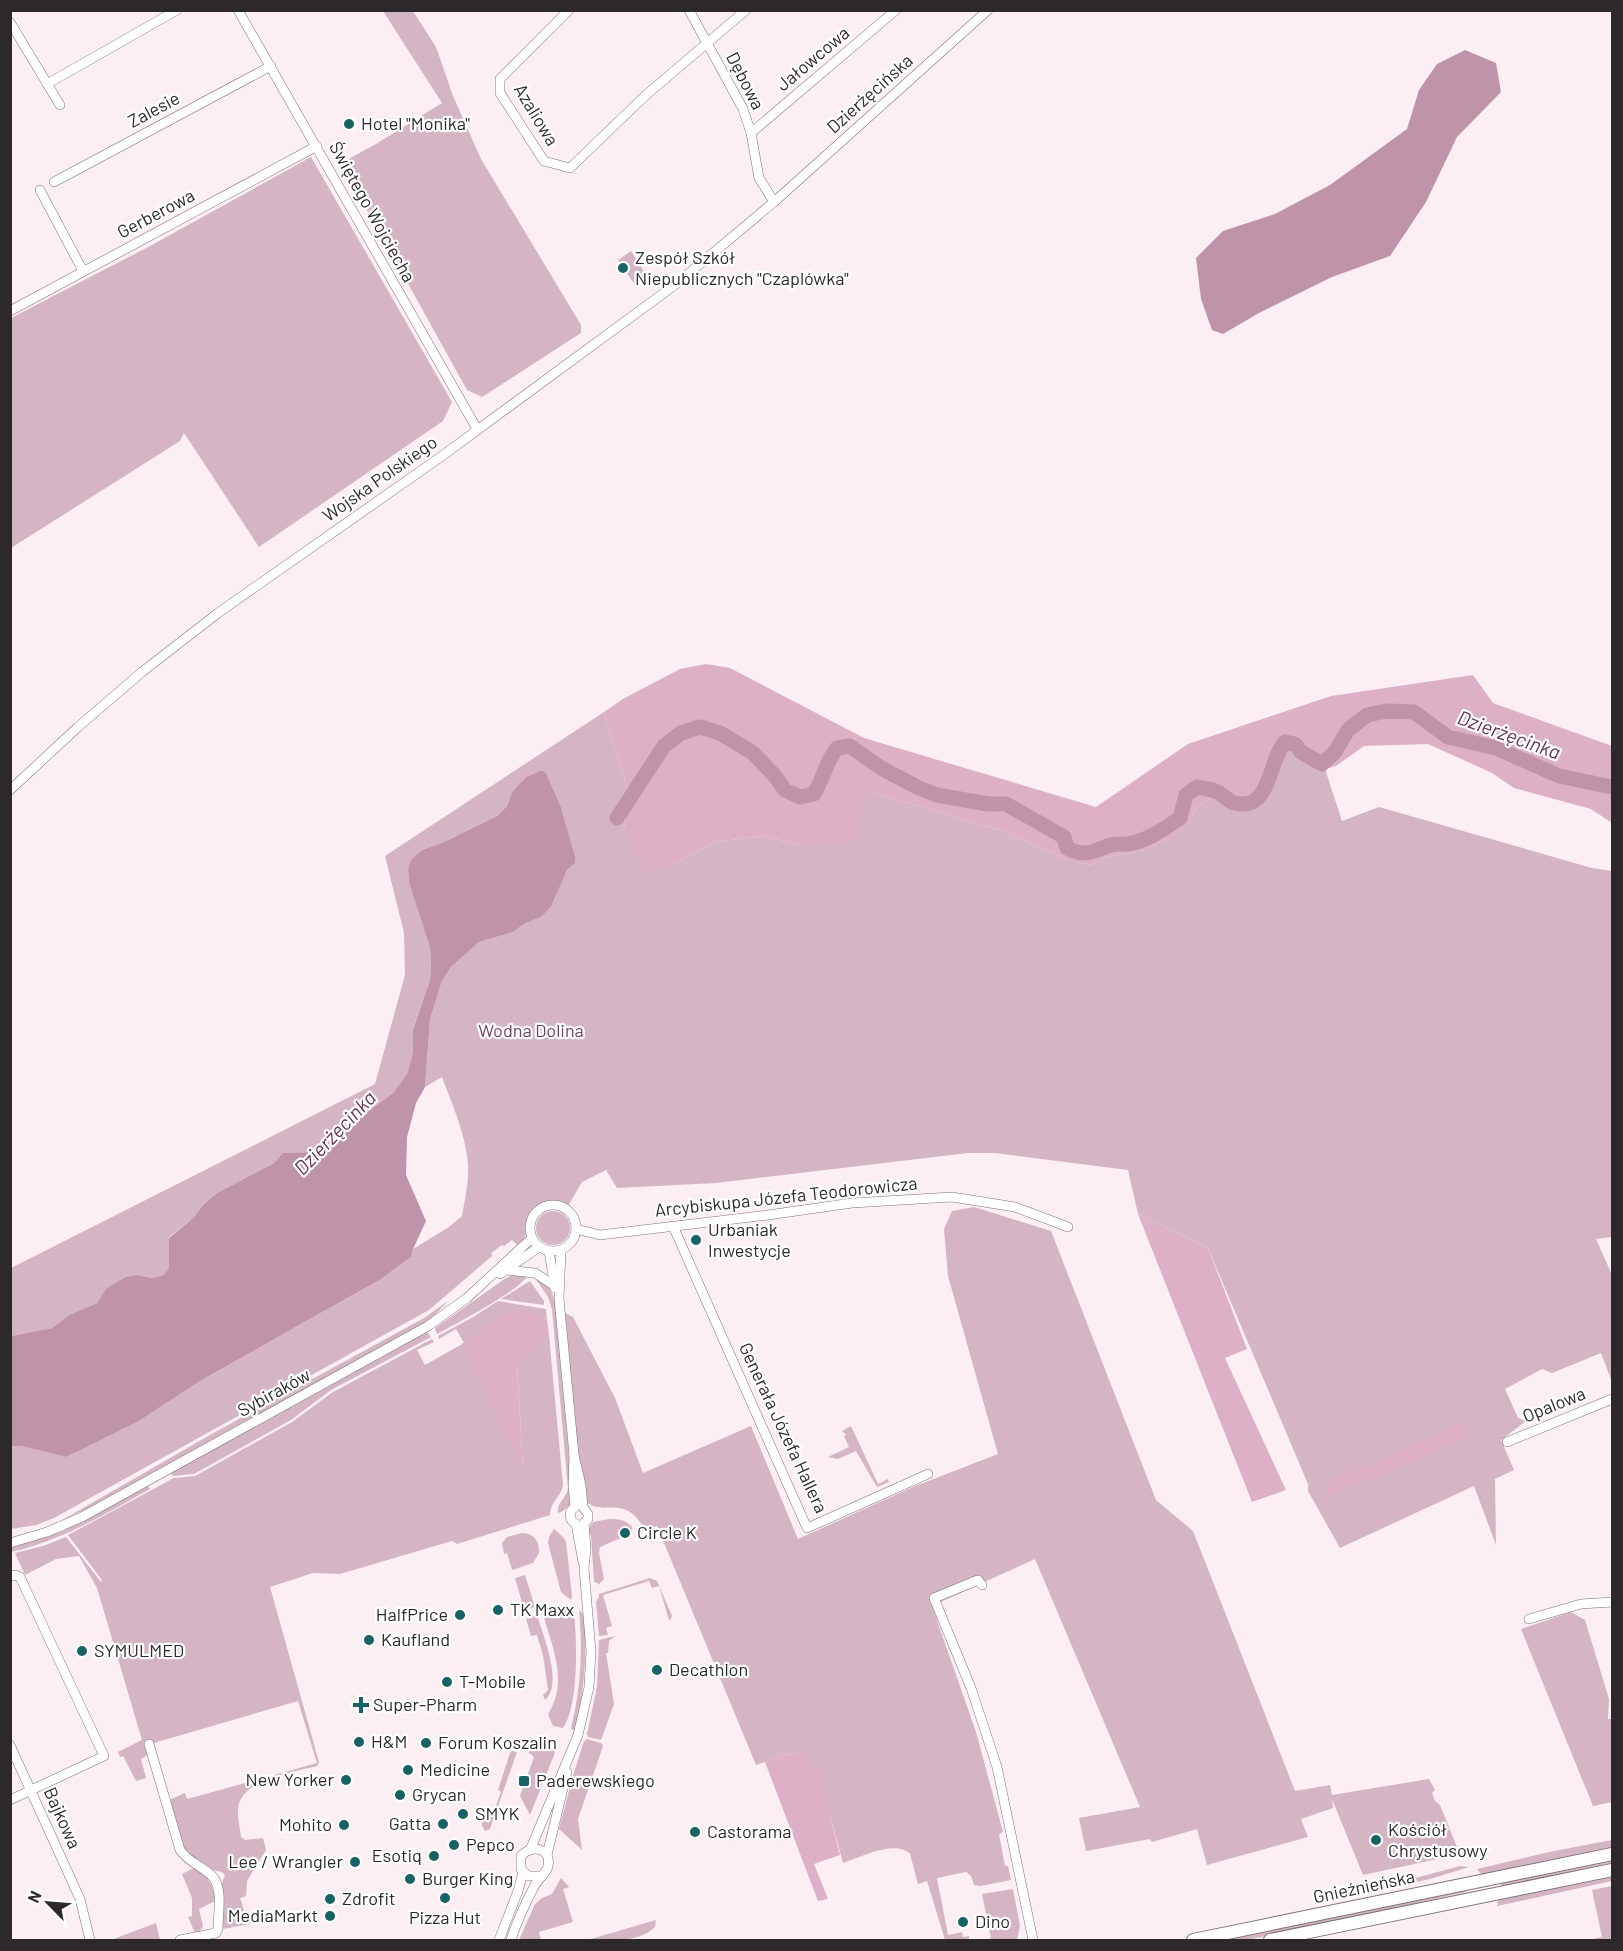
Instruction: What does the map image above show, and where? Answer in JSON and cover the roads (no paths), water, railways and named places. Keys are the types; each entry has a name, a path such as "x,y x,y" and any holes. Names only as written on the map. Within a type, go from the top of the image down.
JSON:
{"main road":[{"name":"Gnieźnieńska","path":"1193,1941 1612,1854"},
{"name":"Gnieźnieńska","path":"1270,1941 1612,1870"}],"street":[{"path":"47,84 177,10"},
{"name":"Świętego Wojciecha","path":"238,10 477,429"},
{"name":"Azaliowa","path":"569,10 500,79 500,93 544,161 570,168 646,95 707,44"},
{"name":"Dębowa","path":"689,10 743,110 751,133 759,178 774,202"},
{"path":"707,44 746,10"},
{"name":"Jałowcowa","path":"751,133 897,10"},
{"name":"Dzierżęcińska","path":"774,202 988,10"},
{"path":"10,22 60,105"},
{"name":"Zalesie","path":"54,182 271,66"},
{"name":"Gerberowa","path":"10,311 317,146"},
{"path":"40,190 83,271"},
{"name":"Wojska Polskiego","path":"10,790 142,672 210,620 676,284 774,202"},
{"name":"Arcybiskupa Józefa Teodorowicza","path":"576,1229 600,1235 852,1203 952,1197 1015,1207 1068,1227"},
{"path":"556,1206 567,1210 573,1218 576,1229 573,1239 561,1250 549,1251 539,1247 532,1238 530,1227 533,1217 545,1207 556,1206"},
{"name":"Generała Józefa Hallera","path":"673,1226 807,1527 928,1474"},
{"name":"Sybiraków","path":"10,1543 47,1532 82,1517 411,1336 467,1298 532,1238"},
{"path":"467,1298 539,1247"},
{"path":"561,1250 559,1299 574,1455 573,1485 579,1507 588,1514 588,1519 580,1524"},
{"path":"549,1251 559,1299"},
{"path":"506,1270 535,1273 555,1286"},
{"name":"Opalowa","path":"1507,1442 1612,1399"},
{"path":"579,1507 570,1515 572,1521 580,1524"},
{"path":"511,1941 540,1876 548,1868 547,1855 586,1705 590,1671 590,1632 584,1568 586,1543 580,1524"},
{"path":"10,1576 21,1577 104,1756 10,1800"},
{"path":"982,1585 978,1581 934,1598 971,1688 997,1767 1032,1939"},
{"path":"1528,1619 1581,1604 1612,1602"},
{"path":"149,1744 180,1850 188,1860 214,1879 217,1887 216,1933 180,1941"},
{"name":"Bajkowa","path":"10,1745 80,1899 90,1941"},
{"path":"540,1876 528,1876 523,1872 520,1860 523,1853 531,1848 572,1752"},
{"path":"531,1848 539,1849 547,1855"},
{"path":"499,1941 523,1872"}],"waterway":[{"name":"Dzierżęcinka","path":"617,818 664,746 681,733 700,727 720,733 753,753 785,790 800,797 814,794 837,748 850,746 881,768 937,795 988,804 1006,804 1064,837 1067,848 1080,853 1111,845 1134,843 1158,832 1180,818 1186,795 1197,787 1218,792 1235,803 1247,804 1256,800 1262,793 1279,750 1285,742 1295,744 1301,752 1322,764 1335,752 1348,730 1367,715 1387,711 1414,712 1448,737 1496,748 1559,776 1612,787"}],"place":[{"name":"Hotel \"Monika\"","path":"349,124"},
{"name":"Zespół Szkół Niepublicznych \"Czaplówka\"","path":"623,268"},
{"name":"Urbaniak Inwestycje","path":"696,1240"},
{"name":"Circle K","path":"625,1533"},
{"name":"TK Maxx","path":"498,1610"},
{"name":"HalfPrice","path":"460,1615"},
{"name":"Kaufland","path":"369,1640"},
{"name":"SYMULMED","path":"82,1651"},
{"name":"Decathlon","path":"657,1670"},
{"name":"T-Mobile","path":"447,1682"},
{"name":"Super-Pharm","path":"361,1705"},
{"name":"H&M","path":"359,1742"},
{"name":"Forum Koszalin","path":"426,1743"},
{"name":"Medicine","path":"408,1770"},
{"name":"New Yorker","path":"346,1780"},
{"name":"Paderewskiego","path":"524,1781"},
{"name":"Grycan","path":"400,1795"},
{"name":"SMYK","path":"463,1814"},
{"name":"Gatta","path":"443,1824"},
{"name":"Mohito","path":"344,1825"},
{"name":"Castorama","path":"695,1832"},
{"name":"Kościół Chrystusowy","path":"1376,1840"},
{"name":"Pepco","path":"454,1845"},
{"name":"Esotiq","path":"434,1856"},
{"name":"Lee / Wrangler","path":"355,1862"},
{"name":"Burger King","path":"410,1879"},
{"name":"Pizza Hut","path":"445,1898"},
{"name":"Zdrofit","path":"330,1899"},
{"name":"MediaMarkt","path":"330,1916"},
{"name":"Dino","path":"963,1922"}],"park label":[{"name":"Wodna Dolina","path":"531,1031"}]}
